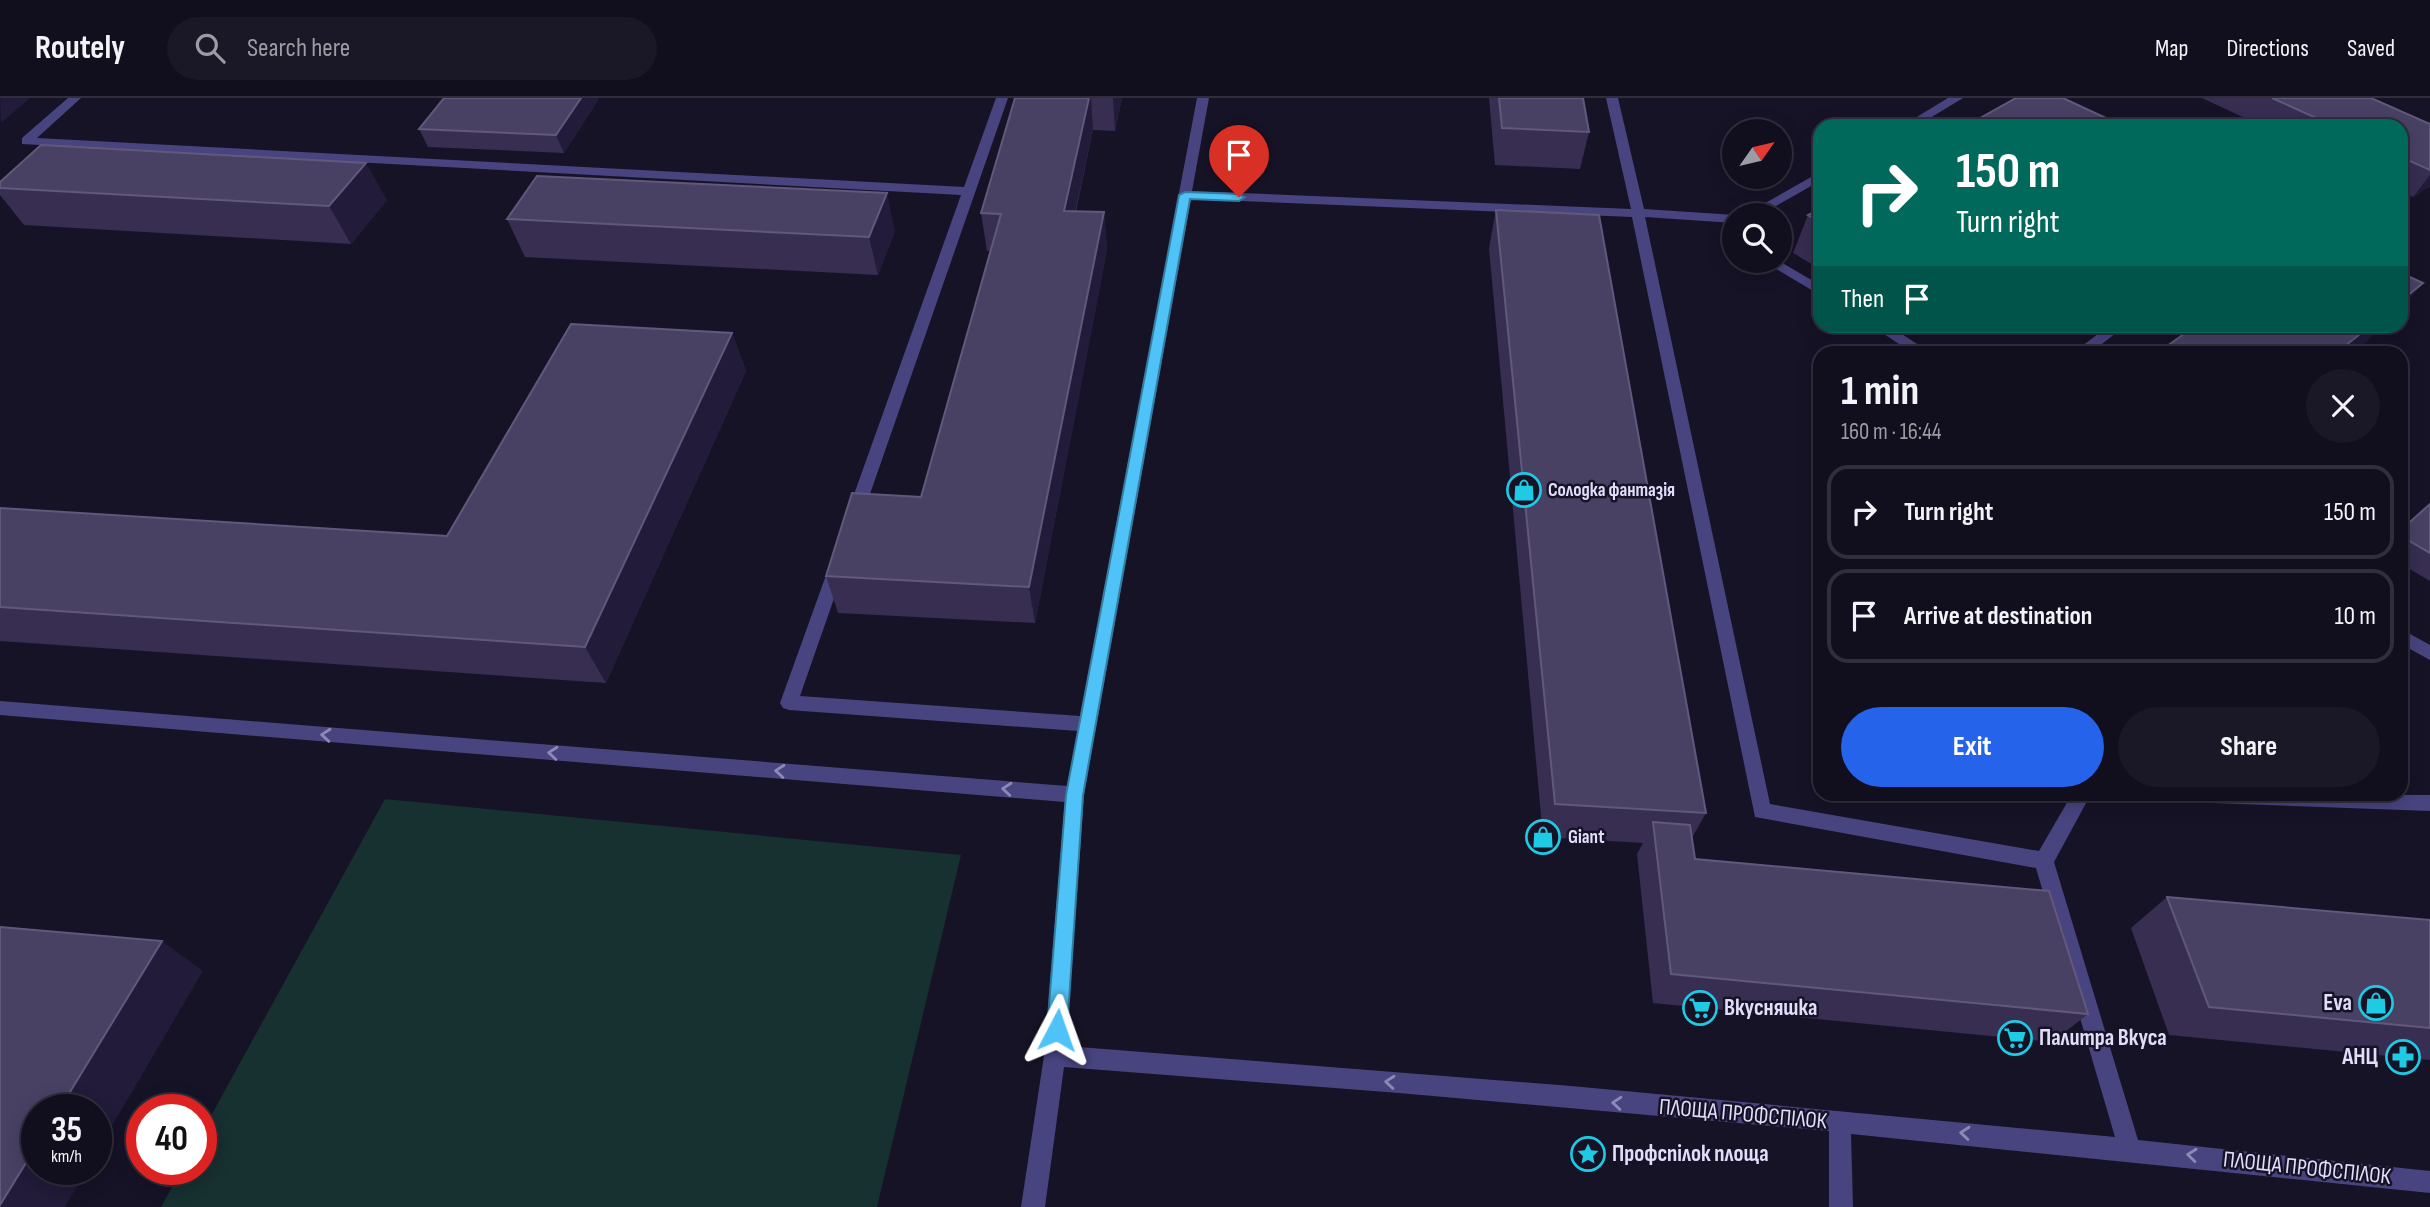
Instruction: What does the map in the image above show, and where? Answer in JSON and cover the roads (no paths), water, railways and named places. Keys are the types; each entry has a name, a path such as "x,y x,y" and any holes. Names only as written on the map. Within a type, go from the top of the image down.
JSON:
{"street":[{"path":"75,98 26,141 968,191"},
{"path":"1002,98 789,703 1088,724"},
{"path":"1033,1207 1055,1056 1075,795 1203,98"},
{"path":"1612,98 1762,811 2045,861"},
{"path":"1920,119 1957,98"},
{"path":"1772,203 1813,180"},
{"path":"1185,195 1722,218"},
{"path":"1790,273 1813,287"},
{"path":"1891,333 1913,346"},
{"path":"2089,346 2108,333"},
{"path":"2408,640 2430,653"},
{"path":"0,708 1075,795"},
{"path":"2077,801 2045,861 2130,1149"},
{"path":"2376,801 2430,803"},
{"name":"ПЛОЩА ПРОФСПІЛОК","path":"1055,1056 1840,1122 2130,1149 2430,1182"},
{"path":"1840,1122 1841,1207"}],"place":[{"name":"Солодка фантазія","path":"1524,490"},
{"name":"Giant","path":"1543,837"},
{"name":"Eva","path":"2376,1003"},
{"name":"Вкусняшка","path":"1700,1008"},
{"name":"Палитра Вкуса","path":"2015,1038"},
{"name":"АНЦ","path":"2403,1057"},
{"name":"Профспілок площа","path":"1588,1154"}]}
